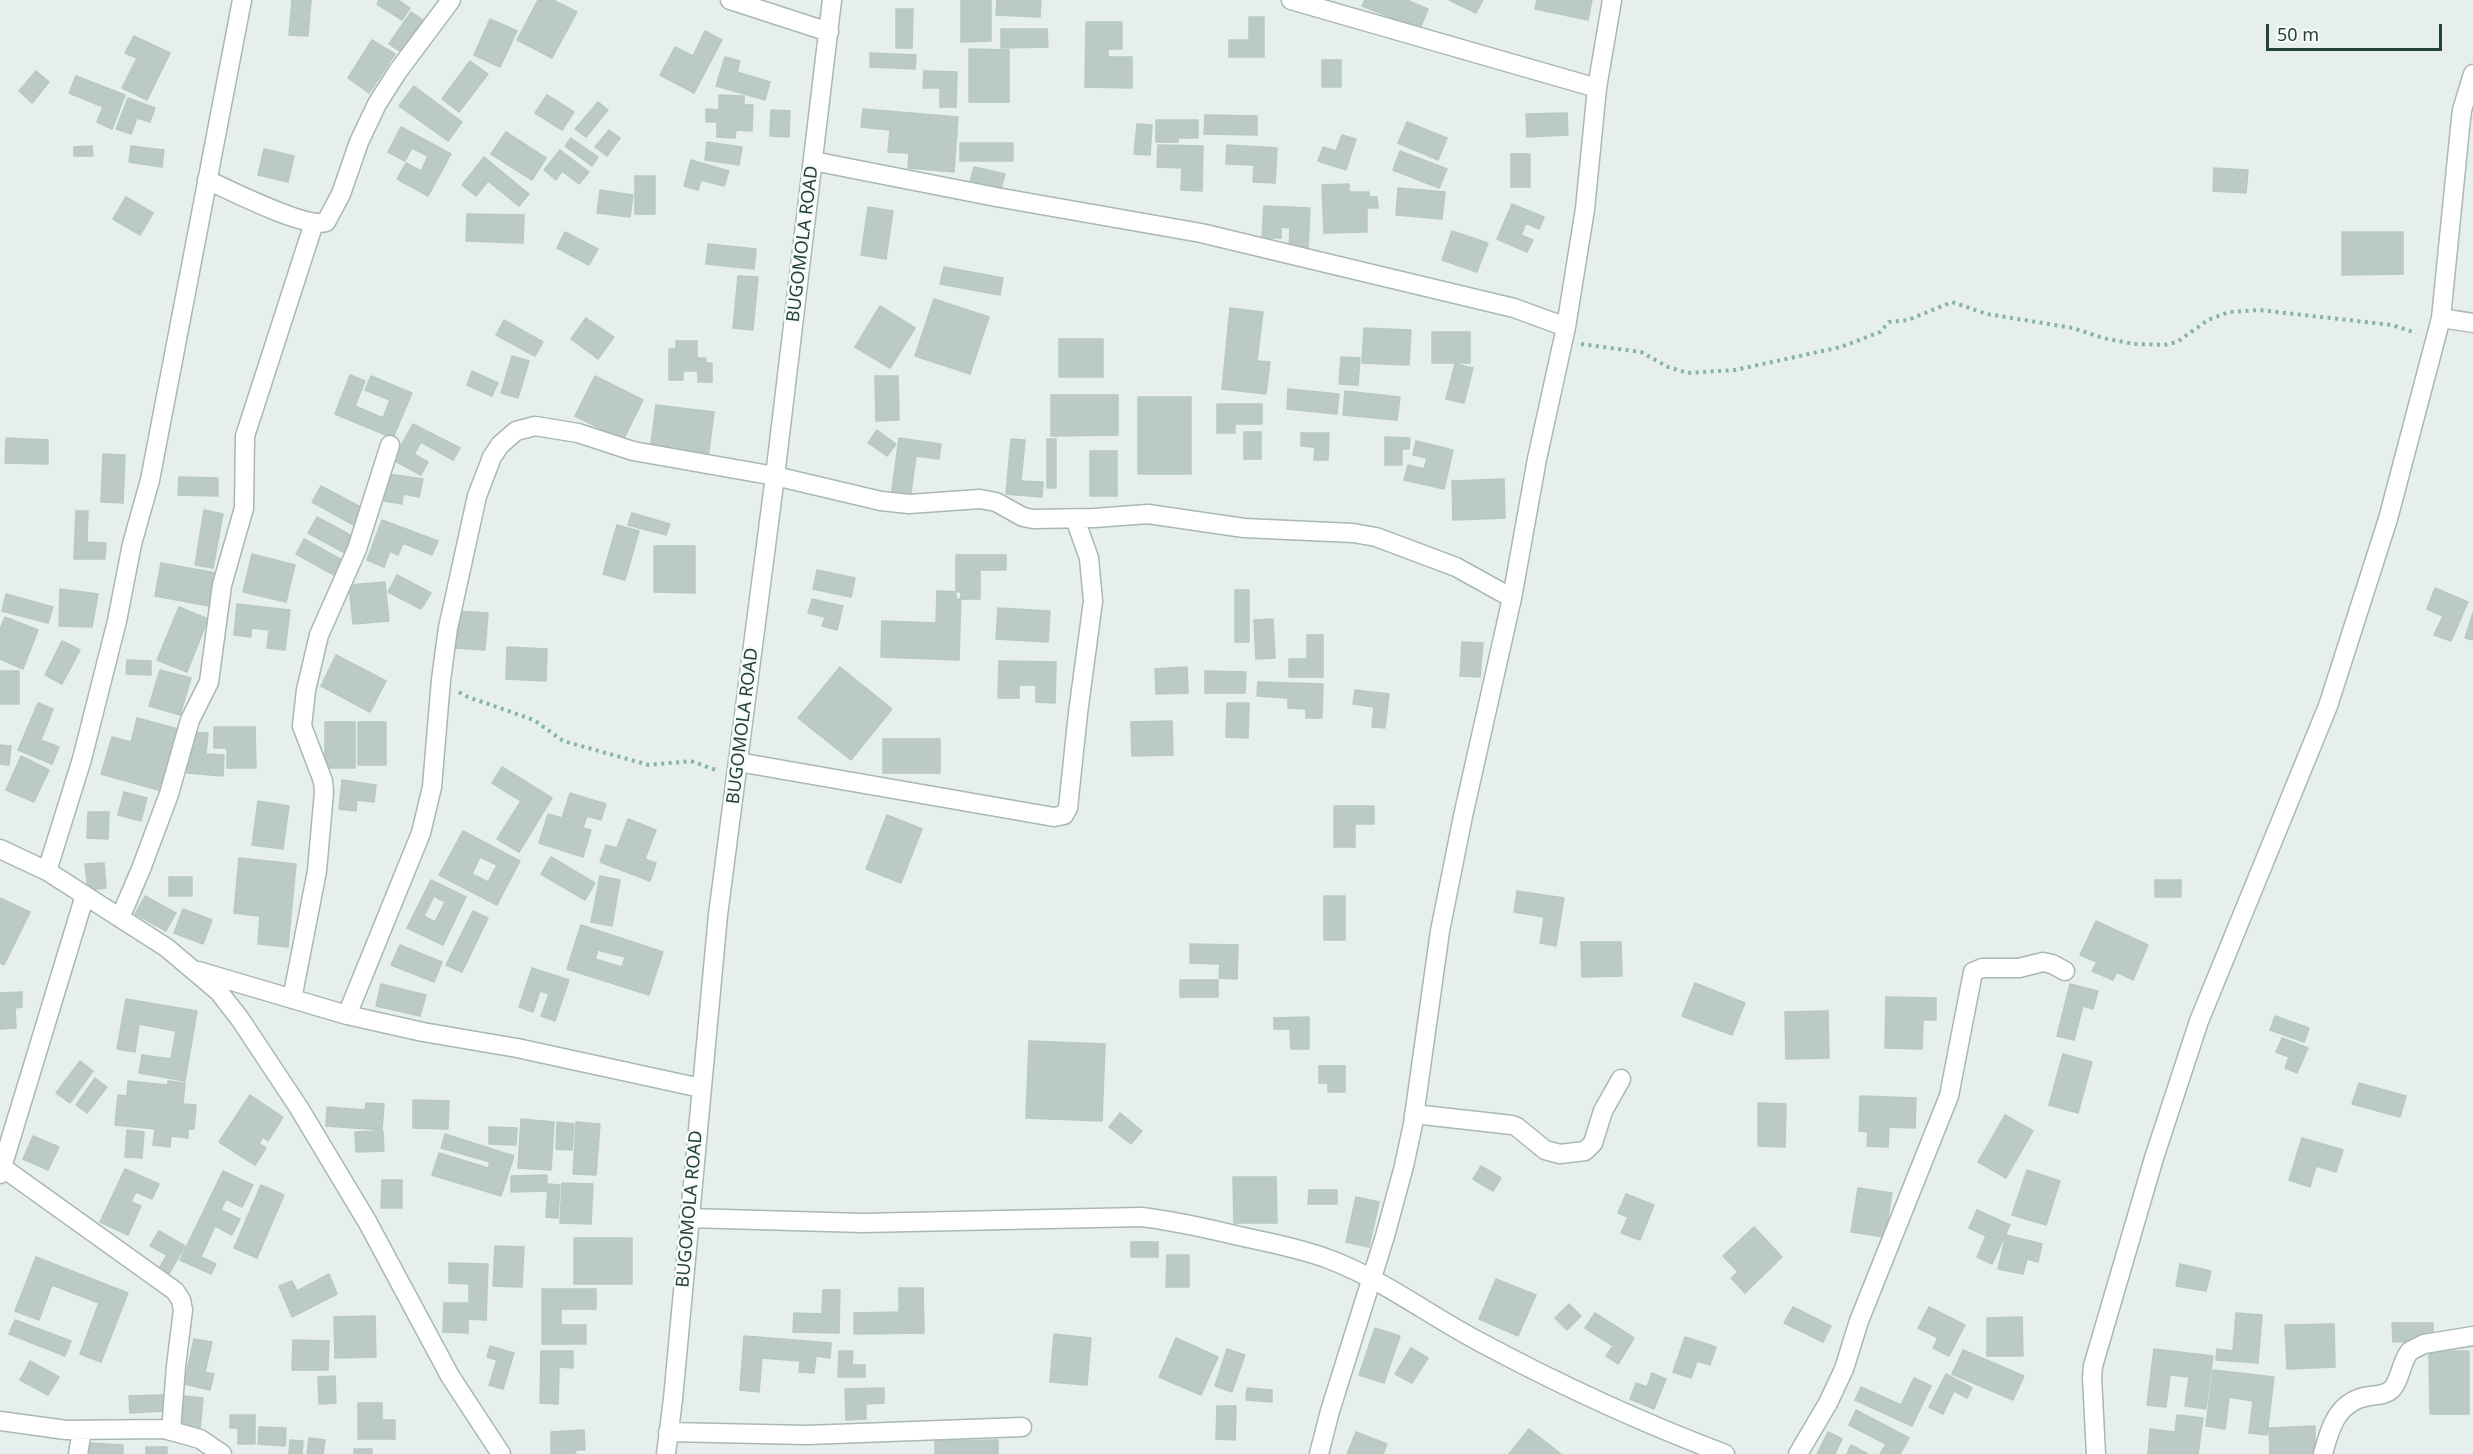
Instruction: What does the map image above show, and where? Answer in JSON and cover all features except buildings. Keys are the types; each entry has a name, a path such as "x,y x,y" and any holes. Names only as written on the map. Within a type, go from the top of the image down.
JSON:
{"street":[{"path":"47,871 82,759 117,621 132,544 150,480 242,0"},
{"path":"207,180 300,220 323,223 330,219 359,142 378,104 451,0"},
{"path":"730,0 829,32"},
{"name":"BUGOMOLA ROAD","path":"666,1454 674,1399 718,915 775,476 832,0"},
{"path":"1291,0 1597,88"},
{"path":"1319,1454 1404,1166 1414,1114 1440,931 1463,816 1512,598 1537,459 1565,334 1585,209 1597,88 1612,0"},
{"path":"2096,1454 2093,1366 2154,1158 2199,1021 2328,706 2388,519 2439,326 2462,110 2473,74"},
{"path":"813,161 996,197 1201,233 1514,308 1565,334"},
{"path":"120,918 169,794 190,720 209,682 222,585 244,508 245,436 314,223"},
{"path":"2439,326 2473,323"},
{"path":"347,1015 422,833 432,787 448,628 482,478 500,445 516,431 535,426 578,433 633,451 775,476 881,501 909,504 980,499 996,502 1023,517 1075,519 1148,514 1244,528 1353,533 1376,537 1456,567 1512,598"},
{"path":"292,999 317,870 324,792 323,781 302,726 306,690 319,634 357,549 390,445"},
{"path":"737,770 1054,817 1064,815 1068,808 1093,601 1089,558 1075,519"},
{"path":"0,849 47,871 167,948 219,992 240,1019 298,1108 368,1223 450,1376 501,1454"},
{"path":"85,895 1,1170 175,1291 181,1300 182,1321 171,1431"},
{"path":"1798,1454 1828,1403 1844,1369 1880,1266 1949,1096 1973,972 1982,968 2019,968 2043,962 2052,964 2065,972"},
{"path":"192,969 347,1015 423,1032 517,1048 701,1088"},
{"path":"1414,1114 1512,1125 1545,1150 1560,1154 1581,1153 1593,1143 1603,1111 1621,1079"},
{"path":"689,1218 863,1222 1141,1217 1170,1220 1331,1260 1371,1279 1477,1341 1552,1380 1662,1431 1725,1454"},
{"path":"2323,1454 2331,1425 2338,1413 2358,1398 2382,1395 2393,1388 2410,1351 2424,1344 2473,1336"},
{"path":"0,1421 46,1428 82,1430 123,1428 171,1431 200,1439 222,1454"},
{"path":"668,1432 807,1435 1022,1427"},
{"path":"78,1454 82,1430"}],"path":[{"path":"1565,334 1641,352 1668,367 1688,373 1735,370 1841,348 1880,332 1889,322 1908,320 1952,302 1987,314 2073,328 2103,338 2134,344 2164,345 2177,342 2208,320 2229,312 2259,310 2392,326 2421,334 2439,326"},
{"path":"441,680 468,697 534,720 563,741 649,765 691,761 737,770"}]}
